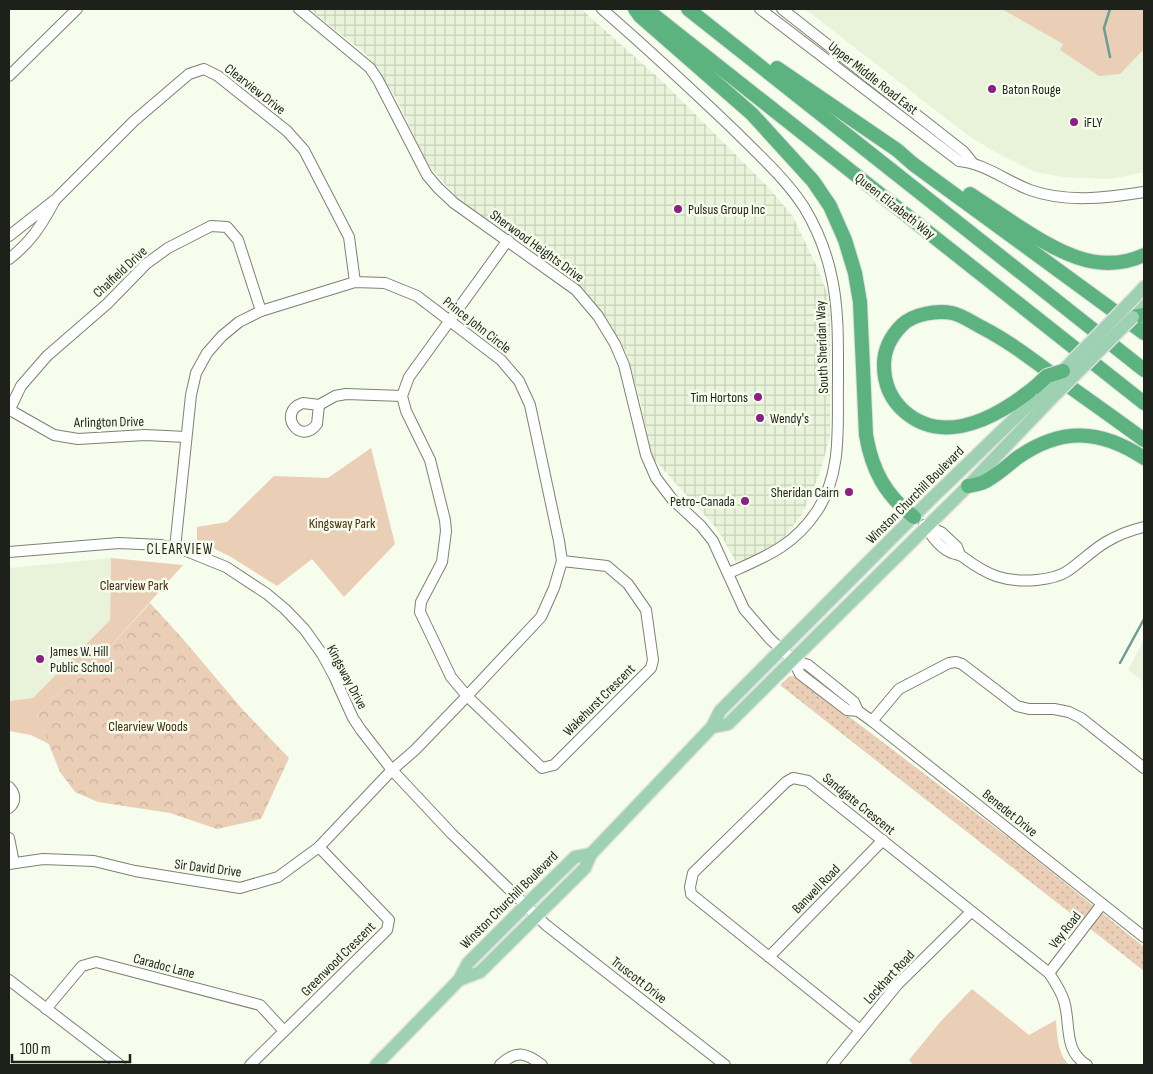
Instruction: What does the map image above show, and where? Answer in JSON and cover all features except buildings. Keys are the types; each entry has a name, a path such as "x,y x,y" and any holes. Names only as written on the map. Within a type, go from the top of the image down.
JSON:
{"highway":[{"path":"635,9 640,16 752,114 813,181 830,206 845,240 855,274 860,302 866,435 870,456 886,489 914,517"},
{"name":"Queen Elizabeth Way","path":"646,9 1144,403"},
{"name":"Queen Elizabeth Way","path":"688,9 1144,370"},
{"path":"719,33 746,46 897,150 1144,333"},
{"path":"897,150 1067,254 1085,261 1106,263 1130,260 1144,255"},
{"path":"1063,371 1047,376 1042,393 1013,403 981,421 958,426 932,425 916,420 897,404 887,386 884,374 884,355 892,336 905,322 919,316 937,312 954,314 1008,341 1144,440"},
{"path":"968,486 985,482 1018,458 1044,443 1071,435 1087,435 1112,441 1129,448 1144,458"}],"main road":[{"name":"Winston Churchill Boulevard","path":"459,980 480,972 584,868 590,854 712,727 720,711 914,517 1042,393 1139,316 1144,287"},
{"name":"Winston Churchill Boulevard","path":"1063,371 1140,302"},
{"name":"Winston Churchill Boulevard","path":"712,727 728,724 968,486 1042,393"},
{"name":"Winston Churchill Boulevard","path":"376,1065 459,980 468,963 575,856 590,854"}],"street":[{"path":"9,76 77,9"},
{"name":"Sherwood Heights Drive","path":"299,9 370,68 427,175 438,188 454,203 576,290 598,316 615,344 624,365 646,455 656,478 672,499 702,526 713,541 744,608 766,635 793,660"},
{"name":"South Sheridan Way","path":"602,9 691,89 772,168 792,191 814,227 831,273 839,337 838,438 832,480 816,512 794,538 772,553 729,573"},
{"name":"Upper Middle Road East","path":"782,9 964,152 972,162"},
{"name":"Upper Middle Road East","path":"766,10 959,161 972,162 1030,190 1052,195 1097,197 1144,192"},
{"name":"Clearview Drive","path":"9,234 56,199 134,121 189,74 204,69 218,76 287,131 304,150 349,237 356,282"},
{"name":"Clearview Drive","path":"9,259 23,248 40,228 56,199"},
{"name":"Chalfield Drive","path":"9,410 21,386 47,356 107,304 146,264 168,248 211,226 227,227 238,240 261,311"},
{"path":"9,234 23,248"},
{"path":"468,696 451,677 420,612 421,602 442,562 446,531 430,460 406,410 402,396 409,377 508,240"},
{"name":"Prince John Circle","path":"175,548 191,395 196,374 207,353 222,336 239,322 261,311 356,282 385,283 417,296 501,360 518,381 530,405 553,506 562,561 554,588 541,617 468,696 415,750 392,770"},
{"path":"319,405 335,396 346,394 402,396"},
{"name":"Arlington Drive","path":"9,410 54,435 78,439 145,435 186,437"},
{"path":"914,517 926,526 933,539 951,553 960,555 978,568 1004,579 1023,581 1046,579 1064,573 1105,543 1130,530 1144,526"},
{"name":"Kingsway Drive","path":"9,552 119,543 161,545 175,548 226,567 267,594 285,609 322,654 353,718 392,770 452,834 526,905"},
{"name":"Wakehurst Crescent","path":"468,696 542,768 554,765 651,668 653,660 646,610 628,584 607,566 562,561"},
{"name":"Benedet Drive","path":"793,660 808,665 854,702 858,711 1144,937"},
{"path":"872,721 899,689 949,663 956,662 962,664 1017,706 1028,709 1054,709 1069,712 1082,718 1144,768"},
{"name":"Sir David Drive","path":"11,864 43,859 94,861 135,871 240,888 278,876 319,848 392,770"},
{"name":"Sandgate Crescent","path":"860,1030 691,894 690,887 694,873 786,782 793,778 808,781 1049,973 1064,999 1069,1041 1074,1054 1087,1065"},
{"path":"9,787 14,796 14,801 9,808"},
{"path":"9,838 11,864"},
{"name":"Banwell Road","path":"769,957 883,840"},
{"name":"Greenwood Crescent","path":"250,1065 387,930 389,920 319,848"},
{"name":"Vey Road","path":"1049,973 1102,904"},
{"name":"Truscott Drive","path":"526,905 546,925 725,1065"},
{"name":"Lockhart Road","path":"832,1065 897,985 971,912"},
{"name":"Caradoc Lane","path":"46,1009 82,966 96,962 260,1005 284,1030"},
{"path":"9,980 120,1065"},
{"path":"500,1065 516,1054 524,1054 542,1065"}],"shaded area":[{"path":"309,9 581,9 662,81 770,189 793,217 818,269 830,301 830,436 820,473 802,514 782,540 751,558 736,562 718,530 652,457 640,400 626,352 608,321 568,277 456,197 427,163 396,98 366,54"},
{"path":"805,9 1144,9 1144,172 1112,179 1063,177 1035,172 970,137"},
{"name":"James W. Hill Public School","path":"111,558 110,620 33,698 9,701 9,568"},
{"path":"1144,640 1144,682 1128,670"}],"green space":[{"path":"1002,9 1144,9 1144,49 1120,74 1099,76 1060,50 1063,44"},
{"name":"Kingsway Park","path":"371,448 395,544 344,597 312,559 277,586 231,557 197,540 197,527 227,522 274,476 328,478"},
{"name":"Clearview Park","path":"111,558 183,565 92,667 53,697 37,715 49,744 31,735 9,731 9,701 33,698 110,620"},
{"name":"Clearview Woods","path":"150,603 242,709 289,758 261,819 217,829 170,813 98,802 75,792 60,772 37,715 53,697 92,667"},
{"path":"790,676 797,677 1022,848 1144,947 1144,971 780,685"},
{"path":"972,989 1029,1035 1056,1020 1060,1050 1069,1065 913,1065 909,1060 941,1021"}],"waterway":[{"path":"1110,9 1104,28 1110,57"},
{"path":"1120,663 1144,619"}],"place":[{"name":"Baton Rouge","path":"992,89"},
{"name":"iFLY","path":"1074,122"},
{"name":"Pulsus Group Inc","path":"678,209"},
{"name":"Tim Hortons","path":"758,397"},
{"name":"Wendy's","path":"760,418"},
{"name":"Sheridan Cairn","path":"849,492"},
{"name":"Petro-Canada","path":"745,501"},
{"name":"James W. Hill Public School","path":"40,659"}],"district":[{"name":"CLEARVIEW","path":"180,549"}]}
